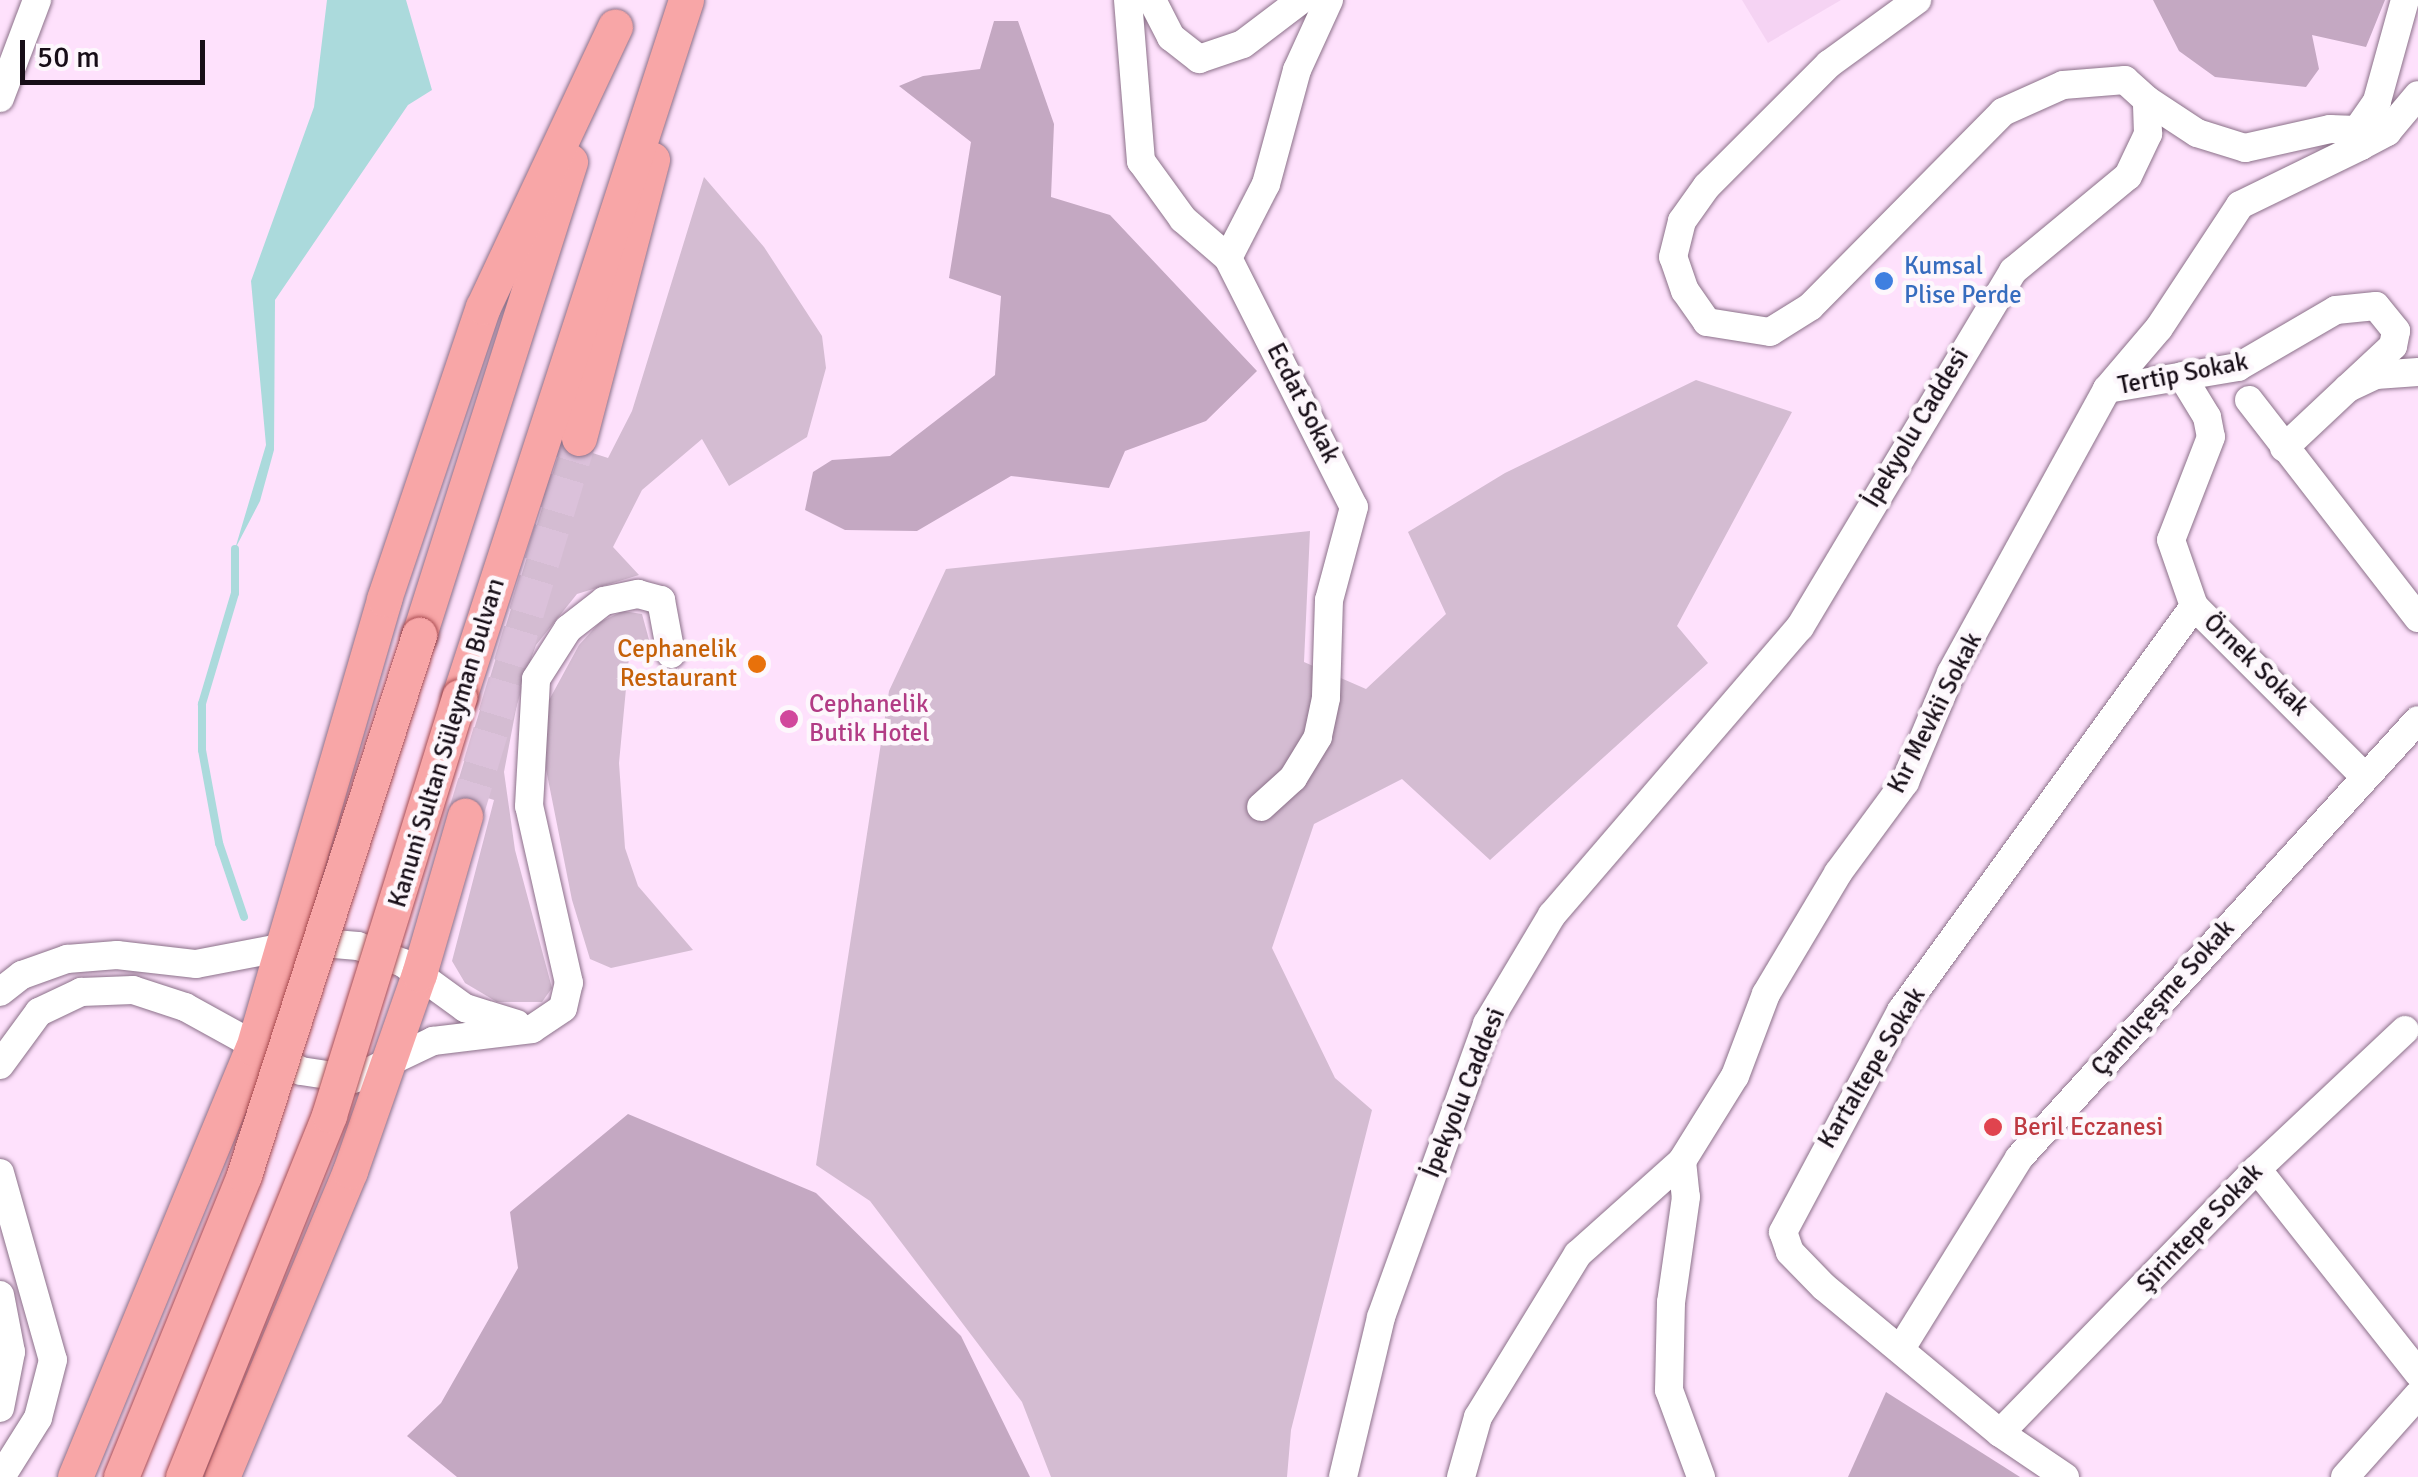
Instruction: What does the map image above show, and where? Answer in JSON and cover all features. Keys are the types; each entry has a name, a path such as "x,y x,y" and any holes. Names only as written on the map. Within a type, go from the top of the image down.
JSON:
{"main road":[{"path":"578,438 640,216 684,6"},
{"name":"Kanuni Sultan Süleyman Bulvarı","path":"183,1477 329,1114 459,696 684,6"},
{"path":"121,1477 244,1175 620,14"},
{"path":"75,1477 252,1048 285,948 384,599 483,306 620,14"},
{"path":"222,1477 302,1294 419,974 465,816"}],"street":[{"path":"0,98 37,0"},
{"path":"1128,0 1140,162 1183,219 1228,258 1266,184 1297,70 1329,0"},
{"path":"1152,0 1171,37 1200,59 1243,44 1302,0"},
{"path":"1917,0 1829,64 1708,186 1682,221 1674,257 1685,292 1707,322 1770,332 1810,307 2002,112 2092,78 2125,80 2146,100 2196,133 2245,148 2330,129 2359,138 2377,100 2405,0"},
{"name":"Kır Mevkii Sokak","path":"1461,1477 1478,1417 1578,1254 1682,1161 1735,1076 1766,994 1838,872 1906,782 1951,673 2106,389 2160,328 2240,205 2359,138 2387,132 2418,95"},
{"name":"İpekyolu Caddesi","path":"1342,1477 1381,1317 1486,1024 1552,915 1800,627 2012,272 2128,176 2148,134 2146,100"},
{"name":"Ecdat Sokak","path":"1228,258 1354,506 1329,600 1326,698 1318,737 1293,778 1262,807"},
{"name":"Tertip Sokak","path":"2106,389 2248,363 2336,310 2376,306 2396,331 2393,346 2284,448"},
{"name":"Tertip Sokak","path":"2348,388 2376,376 2418,372"},
{"name":"Örnek Sokak","path":"2182,376 2208,416 2211,437 2172,540 2194,606 2364,776"},
{"name":"Tertip Sokak","path":"2249,400 2418,618"},
{"path":"0,1065 39,1012 81,992 132,990 220,1020 252,1048 301,1071 353,1079 433,1041 532,1030 563,1008 569,983 529,806 536,679 568,630 604,601 638,594 660,600 671,654"},
{"name":"Kartaltepe Sokak","path":"2065,1477 2000,1433 1902,1347 1824,1287 1790,1252 1783,1232 1794,1202 1900,1012 2194,606"},
{"name":"Çamlıçeşme Sokak","path":"1902,1347 2019,1158 2418,720"},
{"path":"0,992 22,976 67,958 117,955 196,964 311,942 358,946 419,974 466,1008 532,1030"},
{"name":"Şirintepe Sokak","path":"2000,1433 2256,1169 2405,1030"},
{"path":"1682,1161 1686,1197 1671,1302 1669,1390 1701,1477"},
{"path":"2256,1169 2418,1373"},
{"path":"0,1173 53,1360 38,1418 1,1477"},
{"path":"0,1296 11,1352 0,1408"},
{"path":"2345,1477 2418,1394"}],"shaded area":[{"path":"327,0 406,0 432,90 408,105 275,300 274,450 260,501 235,549 266,445 251,281 314,107"},
{"path":"1742,0 1841,0 1768,43"},
{"path":"2153,0 2385,0 2366,47 2312,35 2319,69 2306,87 2215,77 2179,51"},
{"path":"994,21 1018,21 1054,124 1051,197 1110,215 1257,371 1206,421 1125,451 1109,488 1011,476 917,531 845,530 805,510 813,472 832,460 890,456 995,375 1001,296 949,278 971,142 899,86 923,76 980,69"},
{"path":"704,177 764,247 822,336 826,368 807,437 729,486 702,439 642,490 613,547 639,575 577,594 536,645 520,688 504,772 515,850 552,988 542,1002 497,1002 465,983 452,961 494,800 456,788 562,443 608,458 632,411"},
{"path":"1696,380 1792,412 1677,626 1708,663 1490,860 1402,779 1314,824 1272,948 1335,1078 1372,1110 1291,1430 1287,1477 1051,1477 1022,1402 870,1201 816,1165 889,691 946,569 1310,531 1304,662 1366,689 1446,614 1408,532 1505,473"},
{"path":"623,611 642,614 651,647 630,646 619,763 625,848 638,886 693,950 611,968 590,959 572,900 545,764 545,729 548,702 579,645 600,622"},
{"path":"628,1114 816,1193 961,1336 1030,1477 457,1477 407,1436 441,1403 518,1268 510,1212"},
{"path":"1886,1392 2020,1477 1848,1477"}],"waterway":[{"path":"235,549 235,593 202,704 202,750 219,843 244,917"}],"tunnel":[{"path":"465,816 579,438"}],"place":[{"name":"Kumsal Plise Perde","path":"1884,281"},
{"name":"Cephanelik Restaurant","path":"757,664"},
{"name":"Cephanelik Butik Hotel","path":"789,719"},
{"name":"Beril Eczanesi","path":"1993,1127"}]}
